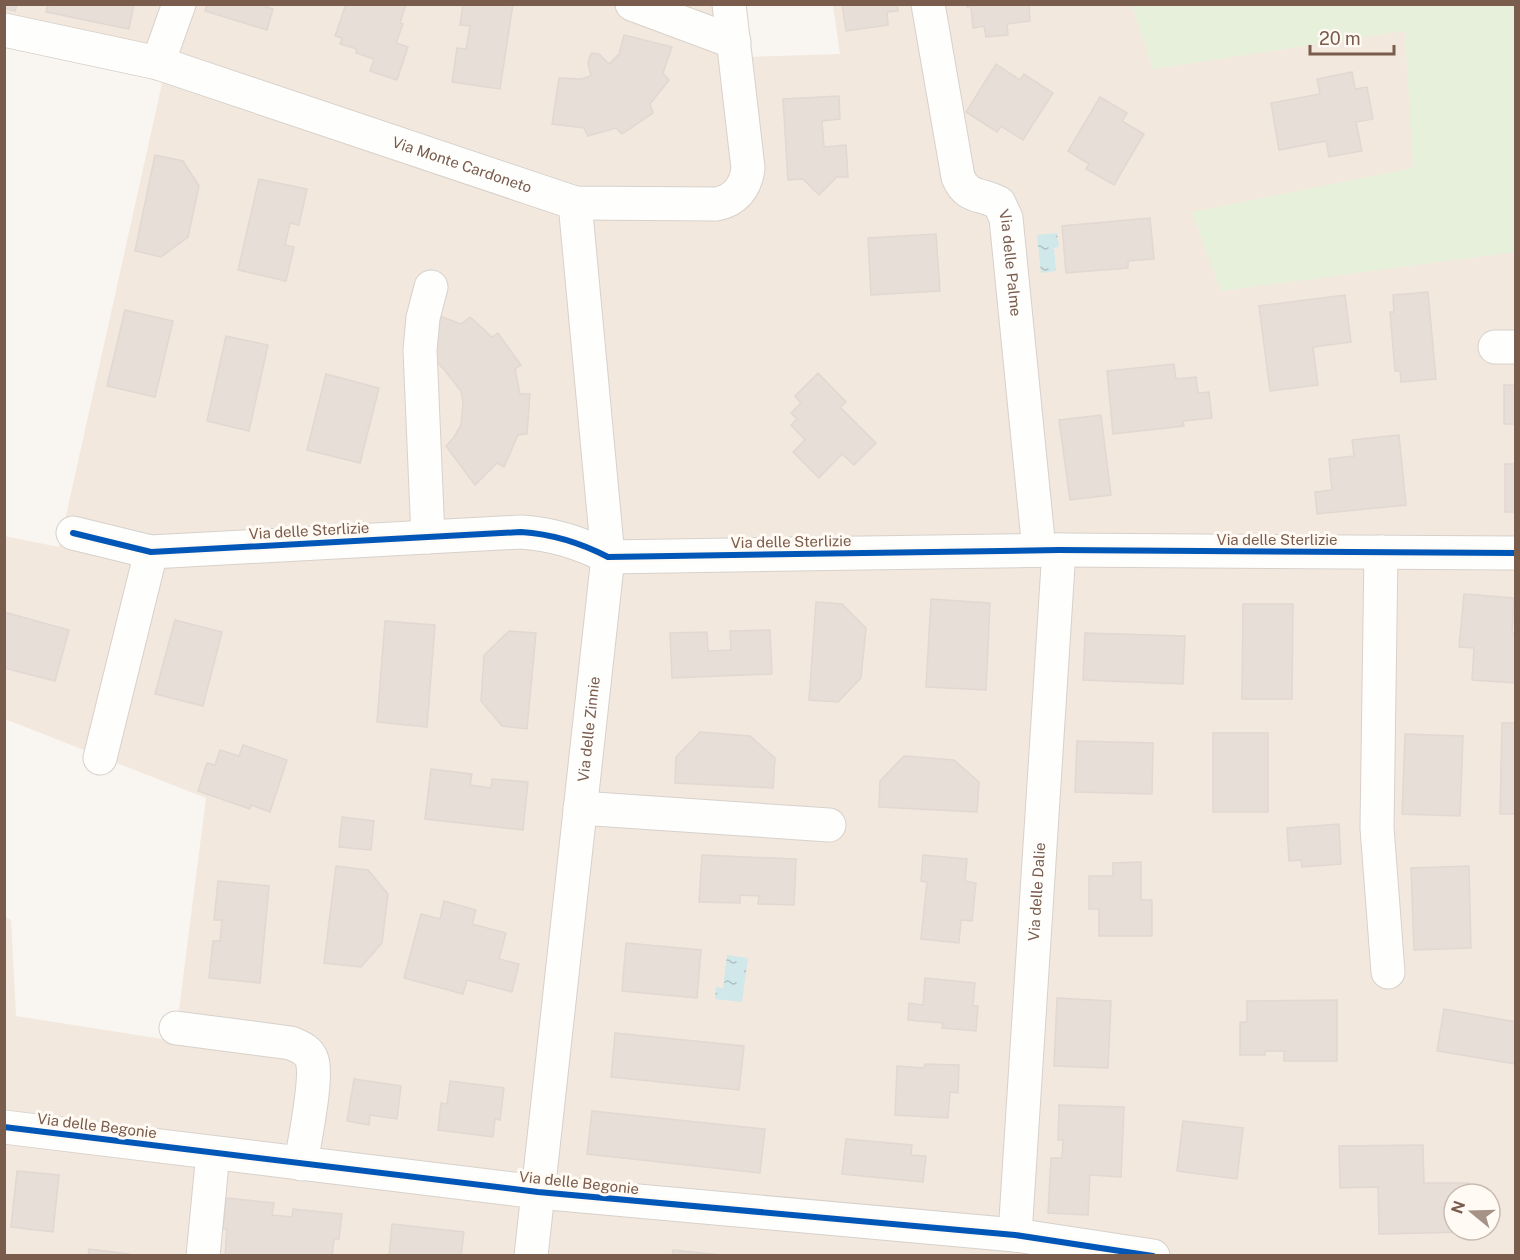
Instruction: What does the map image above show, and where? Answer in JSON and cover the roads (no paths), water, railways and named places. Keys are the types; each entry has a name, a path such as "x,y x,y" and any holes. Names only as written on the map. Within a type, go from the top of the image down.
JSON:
{"street":[{"path":"158,63 179,4"},
{"path":"632,4 734,42"},
{"name":"Via Monte Cardoneto","path":"4,30 158,63 575,203 716,204 723,203 737,195 745,183 748,168 729,4"},
{"name":"Via delle Palme","path":"928,4 958,177 968,191 999,203 1006,218 1049,550"},
{"name":"Via delle Zinnie","path":"531,1256 609,557 575,203"},
{"path":"428,537 420,350 423,318 431,287"},
{"name":"Via delle Sterlizie","path":"74,533 152,552 530,533 565,539 587,546 609,557 1049,550 1515,553"},
{"name":"Via delle Dalie","path":"1015,1235 1049,550"},
{"path":"100,758 152,552"},
{"path":"1381,552 1377,828 1388,972"},
{"path":"580,808 829,825"},
{"path":"176,1028 291,1043 304,1048 309,1053 312,1060 313,1079 301,1164"},
{"name":"Via delle Begonie","path":"4,1127 538,1192 1015,1235 1153,1256"},
{"path":"202,1256 213,1153"}],"water":[{"path":"1057,233 1059,247 1054,248 1056,271 1041,273 1037,235"},
{"path":"727,955 748,958 742,1002 715,999 716,987 723,988"}]}
